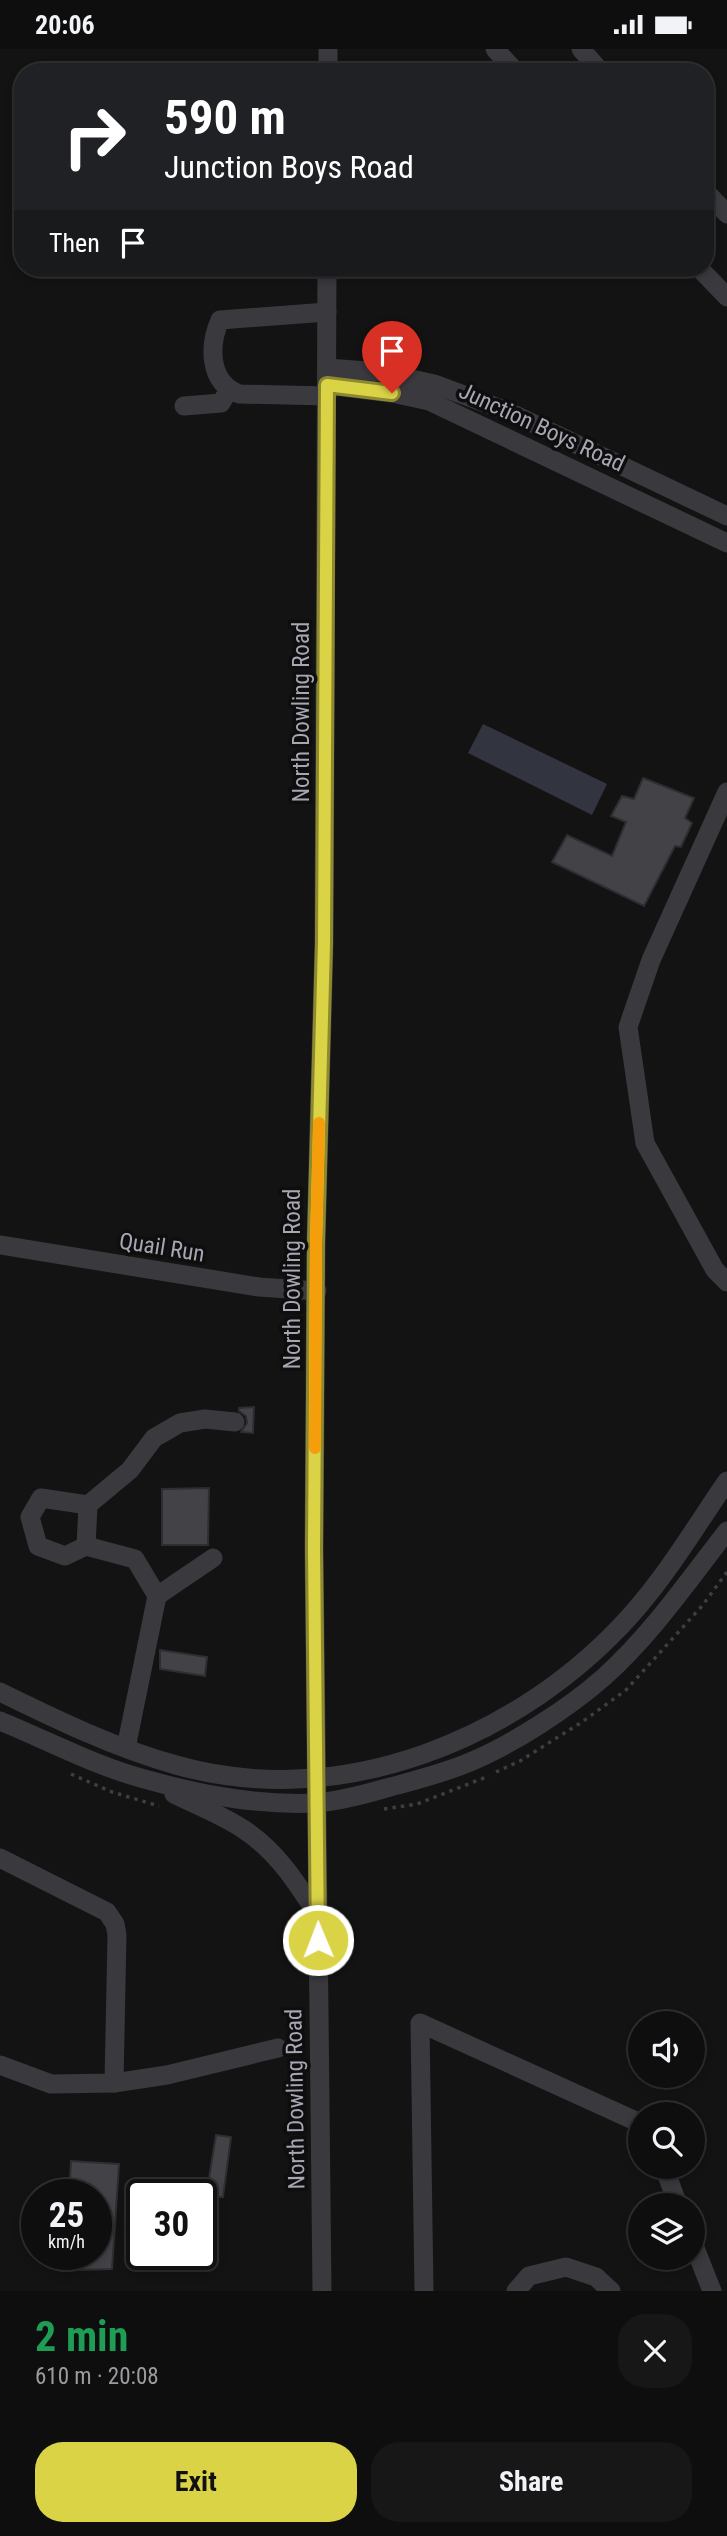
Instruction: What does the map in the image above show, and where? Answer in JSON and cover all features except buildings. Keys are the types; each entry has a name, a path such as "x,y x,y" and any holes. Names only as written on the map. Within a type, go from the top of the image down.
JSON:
{"street":[{"path":"495,49 508,63"},
{"path":"581,49 593,63"},
{"path":"714,200 727,214"},
{"name":"North Dowling Road","path":"322,2291 314,1549 316,1243 324,943 327,277"},
{"path":"708,277 727,297"},
{"path":"327,312 220,320 213,336 212,356 216,372 229,390 251,395 327,383"},
{"name":"Junction Boys Road","path":"327,383 381,372 434,384 507,411 727,516"},
{"name":"Junction Boys Road","path":"327,383 429,401 727,543"},
{"path":"184,406 221,403 229,390"},
{"path":"727,792 651,960 628,1027 645,1143 715,1270 727,1282"},
{"name":"Quail Run","path":"0,1245 259,1287 317,1291"},
{"path":"86,1546 88,1505 130,1470 154,1438 180,1423 205,1419 235,1422"},
{"path":"0,1692 53,1718 126,1748 178,1766 225,1775 315,1777 401,1763 444,1748 515,1713 589,1658 632,1614 727,1481"},
{"path":"88,1505 41,1498 30,1517 38,1546 65,1556 86,1546 135,1559 157,1596 126,1748"},
{"path":"0,1721 145,1780 247,1800 316,1803 394,1786 471,1762 562,1710 604,1677 647,1632 727,1531"},
{"path":"157,1596 213,1558"},
{"path":"145,1780 242,1828 270,1850 295,1879 318,1917"},
{"path":"0,1858 107,1912 115,1924 114,2083"},
{"path":"424,2291 420,2023 628,2118"},
{"path":"0,2065 51,2084 114,2083 198,2068 278,2047"},
{"path":"516,2291 528,2276 566,2267 596,2277 611,2291"},
{"path":"704,2270 712,2291"}],"shaded area":[{"path":"483,724 607,784 592,815 468,753"}],"slow traffic":[{"path":"315,1448 319,1123"}],"route":[{"path":"318,1940 314,1549 316,1243 324,943 327,385 392,393"}]}
